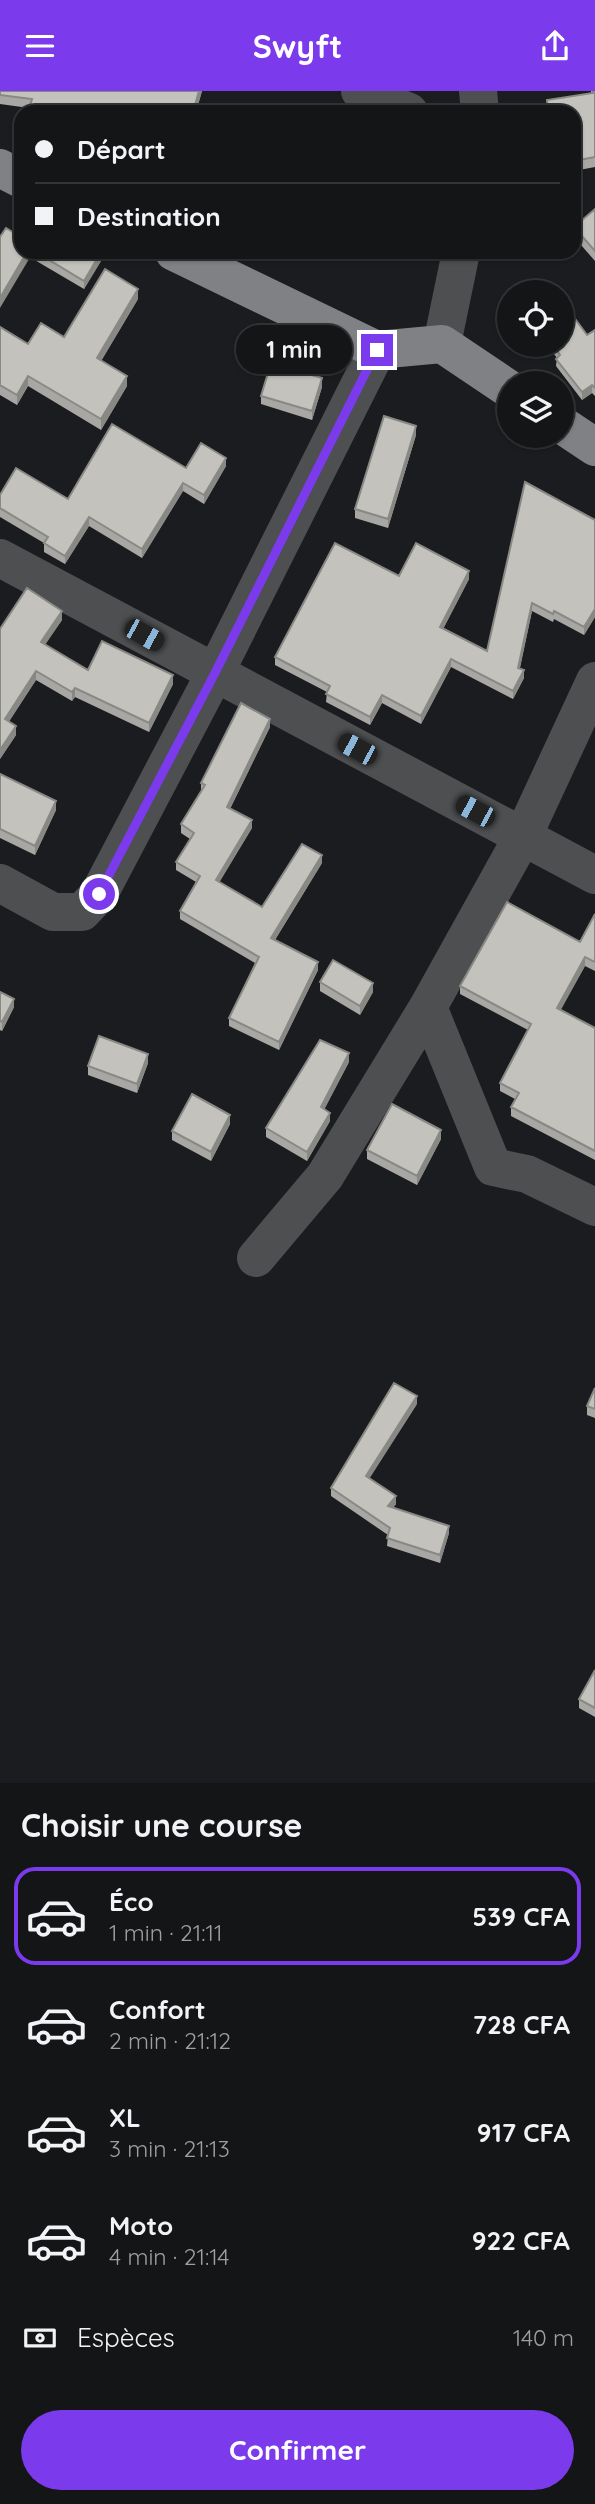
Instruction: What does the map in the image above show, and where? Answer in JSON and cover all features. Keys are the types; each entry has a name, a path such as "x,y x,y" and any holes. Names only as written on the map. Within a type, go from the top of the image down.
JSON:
{"main road":[{"path":"188,259 377,350 442,344 497,381"},
{"path":"574,433 595,447"}],"street":[{"path":"360,91 393,105"},
{"path":"442,344 460,259"},
{"path":"0,883 53,912 82,912 99,894 215,673 377,350"},
{"path":"0,558 595,875"},
{"path":"256,1258 324,1176 428,1007 523,836 595,681"},
{"path":"428,1007 493,1167 527,1174 595,1207"}],"building":[{"path":"0,91 199,91 195,105 30,105 32,99 0,95"},
{"path":"595,91 595,157 581,160 581,105 547,105 547,100"},
{"path":"595,209 595,251 581,235 581,221"},
{"path":"6,228 14,233 14,259 23,259 0,298 0,237"},
{"path":"48,259 97,259 84,281"},
{"path":"105,269 138,289 97,358 127,376 101,419 28,376 17,395 0,385 0,327 28,344 41,323 64,337"},
{"path":"574,317 587,335 595,330 595,388 592,385 582,392 574,382 574,371 565,371 556,359 574,357"},
{"path":"271,363 322,378 312,411 261,396"},
{"path":"384,416 416,426 388,519 355,509"},
{"path":"112,424 186,468 201,443 226,458 204,495 183,483 142,549 89,517 65,556 44,543 48,537 0,508 0,495 16,468 68,499"},
{"path":"525,482 595,520 595,609 584,627 532,603 518,668 524,670 513,691 451,659 421,716 382,695 370,717 326,694 330,686 275,657 335,543 399,576 416,543 469,571 440,627 487,651"},
{"path":"27,588 62,611 41,642 88,670 102,641 173,675 149,723 75,688 72,692 36,671 5,719 16,726 0,750 0,629"},
{"path":"241,703 270,719 227,807 252,820 216,880 262,907 302,844 322,855 271,938 318,962 279,1042 229,1018 259,957 180,911 200,876 176,862 194,833 181,824 205,785 201,783"},
{"path":"0,774 56,801 35,846 0,829"},
{"path":"507,902 580,942 595,914 595,962 585,957 557,1008 595,1028 595,1151 511,1107 519,1093 500,1083 531,1024 460,986"},
{"path":"333,960 373,983 360,1006 320,982"},
{"path":"0,992 14,999 2,1022 0,1021"},
{"path":"99,1036 148,1054 137,1084 88,1066"},
{"path":"320,1040 349,1053 321,1107 330,1113 307,1152 266,1128"},
{"path":"192,1094 230,1115 211,1152 172,1131"},
{"path":"392,1104 441,1130 417,1176 367,1150"},
{"path":"394,1383 417,1396 366,1476 396,1496 388,1506 449,1526 440,1555 387,1538 390,1528 331,1488"},
{"path":"595,1388 595,1409 587,1406"},
{"path":"595,1670 595,1708 579,1699"}],"route":[{"path":"99,894 215,673 377,350"}]}
